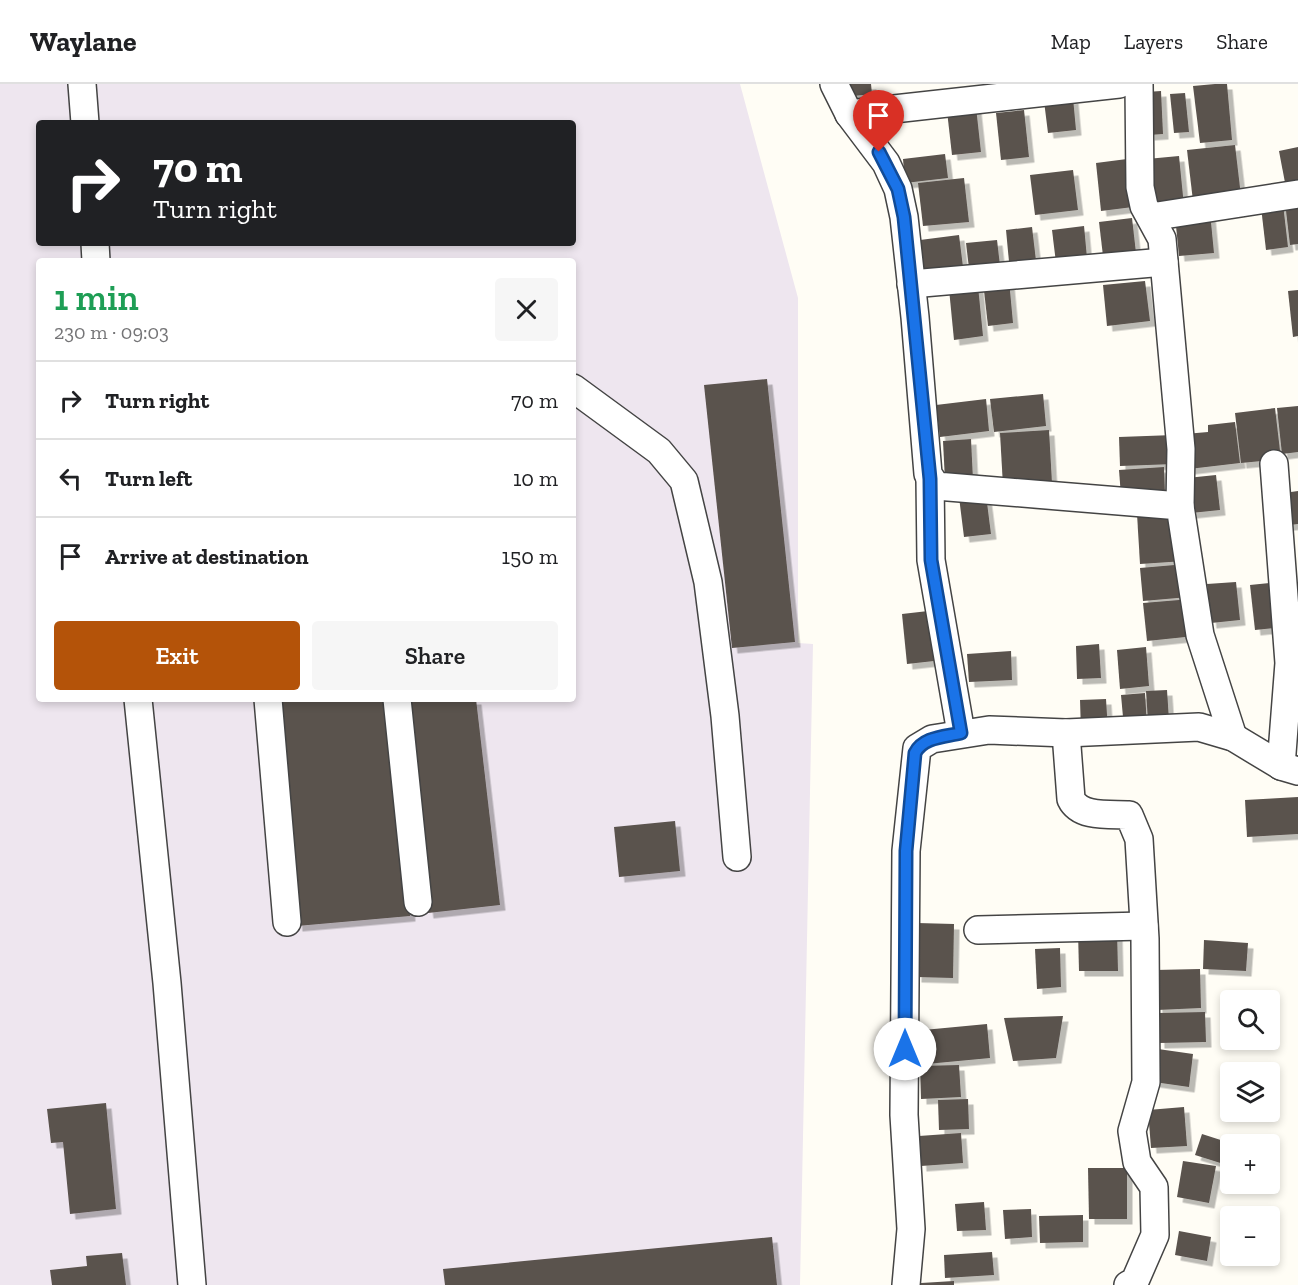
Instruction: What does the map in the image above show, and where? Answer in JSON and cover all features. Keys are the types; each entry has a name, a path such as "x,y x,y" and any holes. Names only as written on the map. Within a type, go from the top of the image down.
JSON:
{"street":[{"path":"82,84 85,120"},
{"path":"834,84 849,114 886,163 898,189 904,217 930,479 931,560 961,733"},
{"path":"849,114 1080,86 1119,84"},
{"path":"1139,84 1140,187 1144,206 1161,232 1181,449 1180,506 1200,635 1233,737"},
{"path":"1151,217 1298,194"},
{"path":"911,284 1164,262"},
{"path":"576,390 659,451 684,481 708,582 725,716 737,857"},
{"path":"906,1285 911,1229 904,1115 906,851 915,753 922,744 932,739 989,730 1066,733 1199,727 1233,737 1289,768 1289,663 1274,464"},
{"path":"930,479 936,486 1180,506"},
{"path":"138,702 167,983 192,1285"},
{"path":"268,702 287,922"},
{"path":"397,702 418,902"},
{"path":"1066,733 1071,799 1075,806 1084,812 1129,815 1139,839 1144,926 1146,1082 1132,1131 1137,1162 1154,1187 1155,1235 1133,1284"},
{"path":"978,930 1144,926"}],"shaded area":[{"path":"0,84 740,84 798,298 798,643 813,644 800,1285 0,1285"}],"building":[{"path":"843,84 871,84 872,94 844,97"},
{"path":"1227,84 1232,140 1200,143 1193,86"},
{"path":"1161,91 1163,134 1149,135 1146,92"},
{"path":"1185,93 1189,132 1174,133 1170,94"},
{"path":"1073,98 1076,130 1048,133 1044,101"},
{"path":"976,107 981,152 952,155 947,111"},
{"path":"1024,110 1029,157 1001,160 996,113"},
{"path":"1235,145 1241,196 1193,201 1187,150"},
{"path":"1298,147 1298,185 1286,188 1279,151"},
{"path":"945,154 948,178 905,183 903,159"},
{"path":"1179,156 1184,206 1152,209 1147,159"},
{"path":"1127,159 1133,207 1101,211 1096,163"},
{"path":"1073,170 1078,210 1035,215 1030,175"},
{"path":"964,178 969,222 923,226 918,183"},
{"path":"1298,201 1298,244 1290,245 1285,202"},
{"path":"1283,204 1288,247 1266,250 1261,207"},
{"path":"1210,212 1214,253 1179,256 1175,216"},
{"path":"1132,218 1136,253 1103,256 1099,222"},
{"path":"1084,226 1088,268 1057,271 1052,230"},
{"path":"1032,227 1037,269 1010,272 1006,230"},
{"path":"959,235 964,275 924,279 920,240"},
{"path":"997,240 1001,274 970,277 966,243"},
{"path":"1009,280 1013,323 988,326 983,282"},
{"path":"1145,281 1150,321 1107,326 1103,285"},
{"path":"978,286 983,336 954,340 949,289"},
{"path":"1298,290 1298,336 1293,337 1288,291"},
{"path":"767,379 795,642 732,648 704,385"},
{"path":"1043,394 1046,426 994,432 990,399"},
{"path":"986,399 989,431 940,437 936,405"},
{"path":"1298,406 1298,452 1282,454 1277,408"},
{"path":"1275,408 1281,459 1241,463 1235,413"},
{"path":"1235,422 1240,463 1189,469 1185,434 1208,432 1208,425"},
{"path":"1049,430 1052,483 1003,486 1000,433"},
{"path":"1174,435 1175,464 1120,466 1119,437"},
{"path":"971,439 973,480 945,481 943,441"},
{"path":"1164,467 1165,494 1121,496 1119,470"},
{"path":"1216,475 1220,510 1191,513 1187,478"},
{"path":"1298,491 1298,524 1281,526 1277,494"},
{"path":"986,495 991,534 964,537 959,497"},
{"path":"1181,511 1185,561 1140,564 1137,514"},
{"path":"1186,564 1189,597 1143,601 1140,568"},
{"path":"1236,582 1240,620 1211,623 1207,584"},
{"path":"1281,582 1286,627 1255,630 1250,585"},
{"path":"1191,599 1195,636 1147,641 1143,603"},
{"path":"937,610 943,660 907,664 902,614"},
{"path":"1099,644 1101,678 1077,679 1076,646"},
{"path":"1146,647 1149,686 1120,689 1117,650"},
{"path":"1011,651 1012,680 969,682 967,654"},
{"path":"1167,690 1169,720 1148,721 1146,691"},
{"path":"1145,693 1147,726 1124,728 1121,695"},
{"path":"1106,699 1108,730 1081,731 1080,700"},
{"path":"277,702 391,702 410,916 297,926"},
{"path":"403,702 476,702 500,905 428,913"},
{"path":"1298,797 1298,834 1247,837 1245,800"},
{"path":"675,821 680,871 619,877 614,827"},
{"path":"917,923 954,924 953,978 916,977"},
{"path":"1117,930 1118,971 1079,971 1078,931"},
{"path":"1204,940 1248,943 1246,971 1203,969"},
{"path":"1060,948 1061,987 1037,989 1035,949"},
{"path":"1200,969 1201,1008 1157,1010 1155,970"},
{"path":"1205,1012 1206,1042 1159,1043 1158,1013"},
{"path":"1063,1016 1056,1058 1013,1061 1004,1018"},
{"path":"987,1024 990,1058 916,1065 913,1031"},
{"path":"1158,1049 1193,1054 1189,1087 1154,1082"},
{"path":"959,1065 961,1097 921,1099 920,1066"},
{"path":"968,1099 969,1129 939,1130 938,1100"},
{"path":"106,1103 116,1209 70,1214 63,1142 51,1143 47,1109"},
{"path":"1184,1107 1187,1146 1151,1148 1148,1110"},
{"path":"961,1133 963,1163 921,1166 919,1136"},
{"path":"1202,1134 1220,1140 1220,1163 1195,1155"},
{"path":"1183,1161 1216,1166 1209,1203 1177,1197"},
{"path":"1088,1168 1127,1168 1127,1219 1089,1219"},
{"path":"984,1202 986,1230 957,1231 955,1204"},
{"path":"1031,1209 1032,1237 1005,1239 1003,1210"},
{"path":"1083,1215 1083,1242 1040,1243 1039,1216"},
{"path":"1179,1231 1211,1237 1207,1261 1175,1255"},
{"path":"772,1237 777,1285 445,1285 443,1269"},
{"path":"992,1252 994,1275 945,1278 944,1255"},
{"path":"122,1253 126,1285 52,1285 50,1270 87,1266 86,1256"},
{"path":"954,1281 954,1285 921,1285 921,1283"}],"route":[{"path":"879,152 898,189 904,217 930,479 931,560 961,733 932,739 922,744 915,753 906,851 905,1049"}]}
